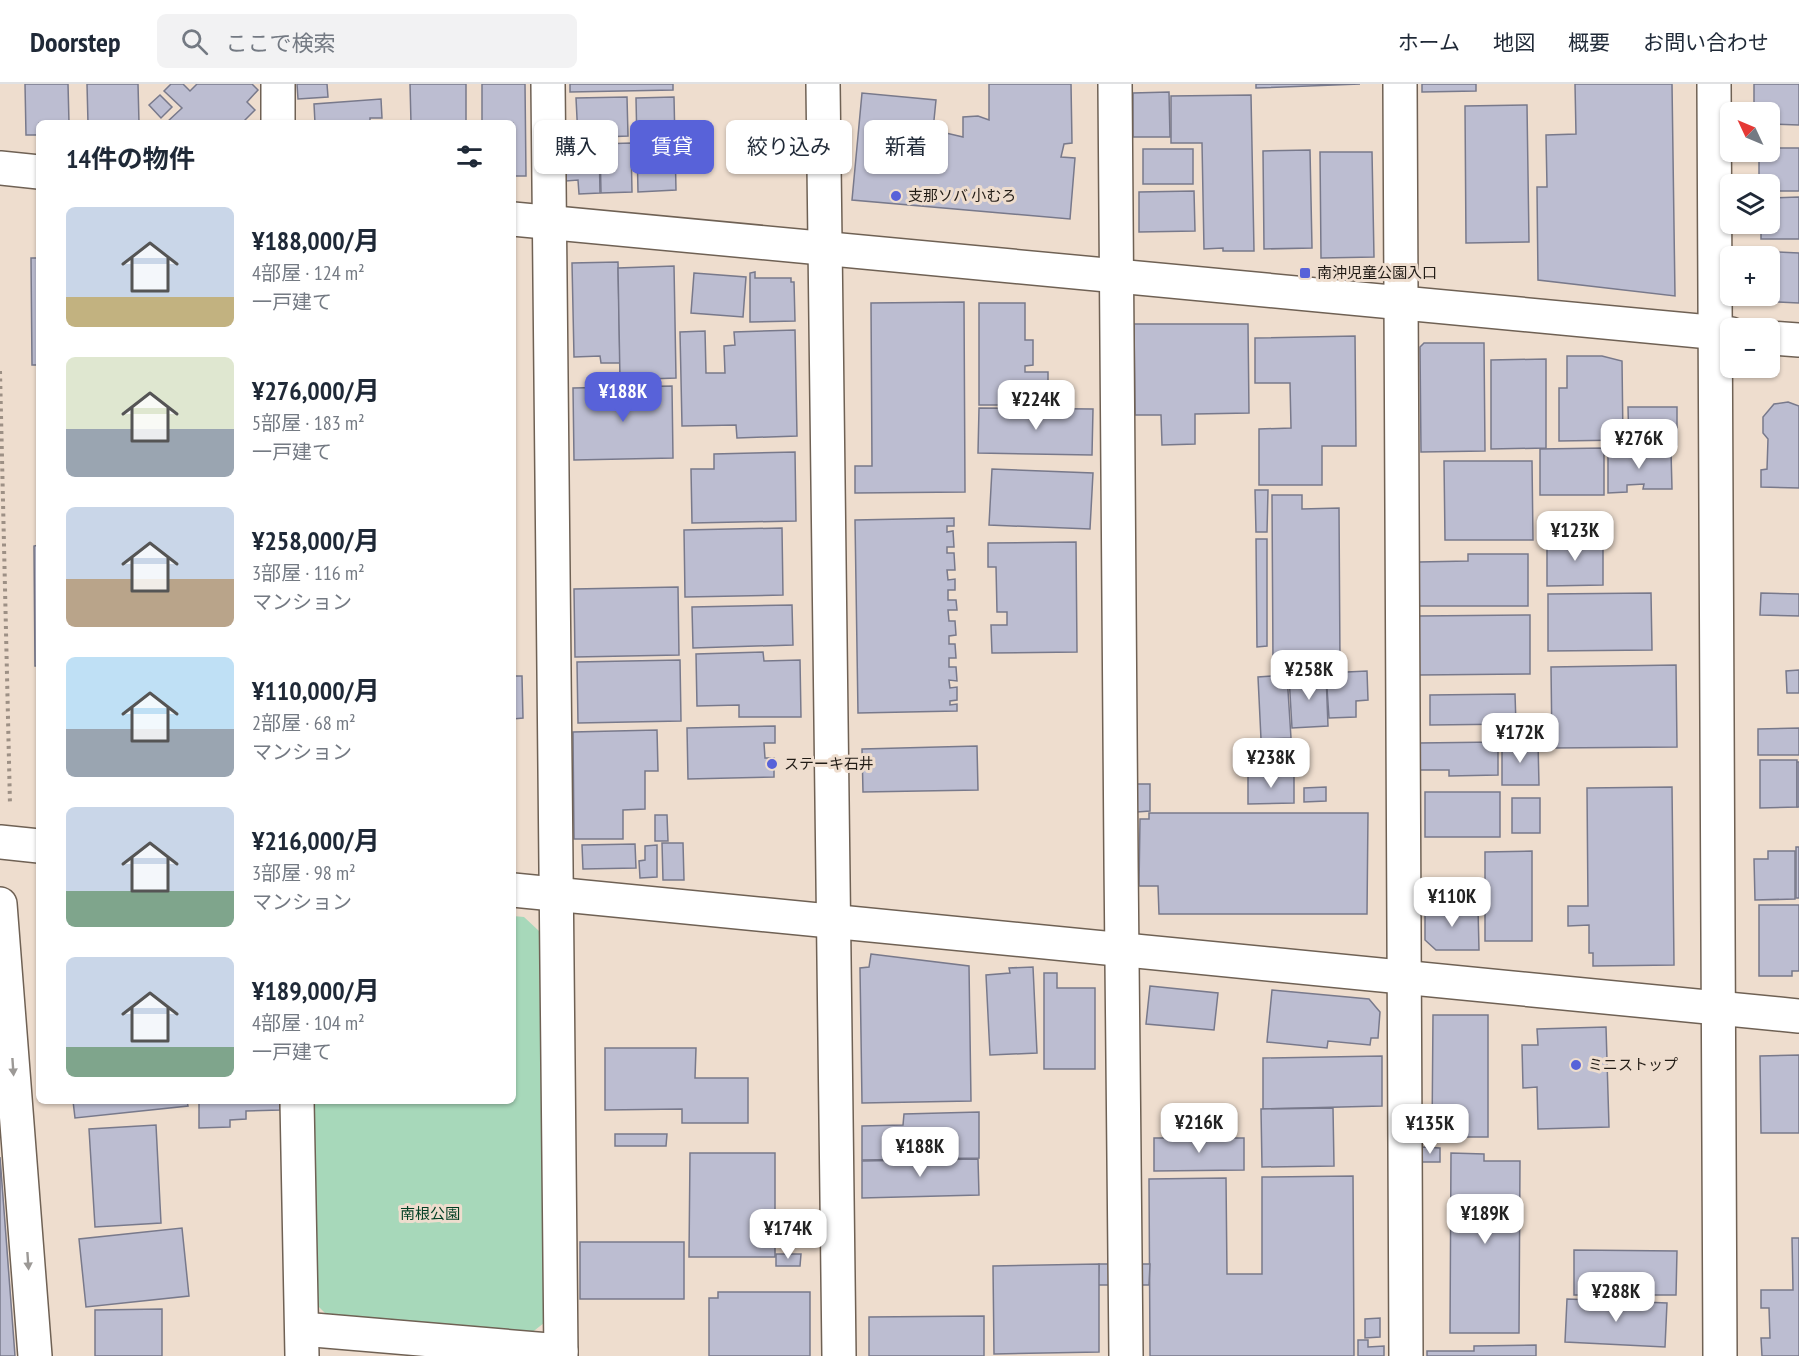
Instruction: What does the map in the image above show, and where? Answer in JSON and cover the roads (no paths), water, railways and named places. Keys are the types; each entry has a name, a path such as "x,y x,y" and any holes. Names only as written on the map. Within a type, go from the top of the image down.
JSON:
{"street":[{"path":"278,84 278,120"},
{"path":"297,1104 302,1343 561,1353 548,84"},
{"path":"824,84 839,1356"},
{"path":"1114,84 1126,1356"},
{"path":"1400,84 1406,1356"},
{"path":"1714,84 1722,318"},
{"path":"0,168 36,172"},
{"path":"516,219 1720,333"},
{"path":"1780,339 1799,340"},
{"path":"1720,1356 1718,1009 1723,378"},
{"path":"0,842 36,846"},
{"path":"516,890 1799,1016"},
{"path":"0,904 35,1356"}],"place":[{"name":"支那ソバ 小むろ","path":"896,196"},
{"name":"南沖児童公園入口","path":"1305,273"},
{"name":"ステーキ石井","path":"772,764"},
{"name":"ミニストップ","path":"1576,1065"}],"park label":[{"name":"南根公園","path":"430,1214"}]}
